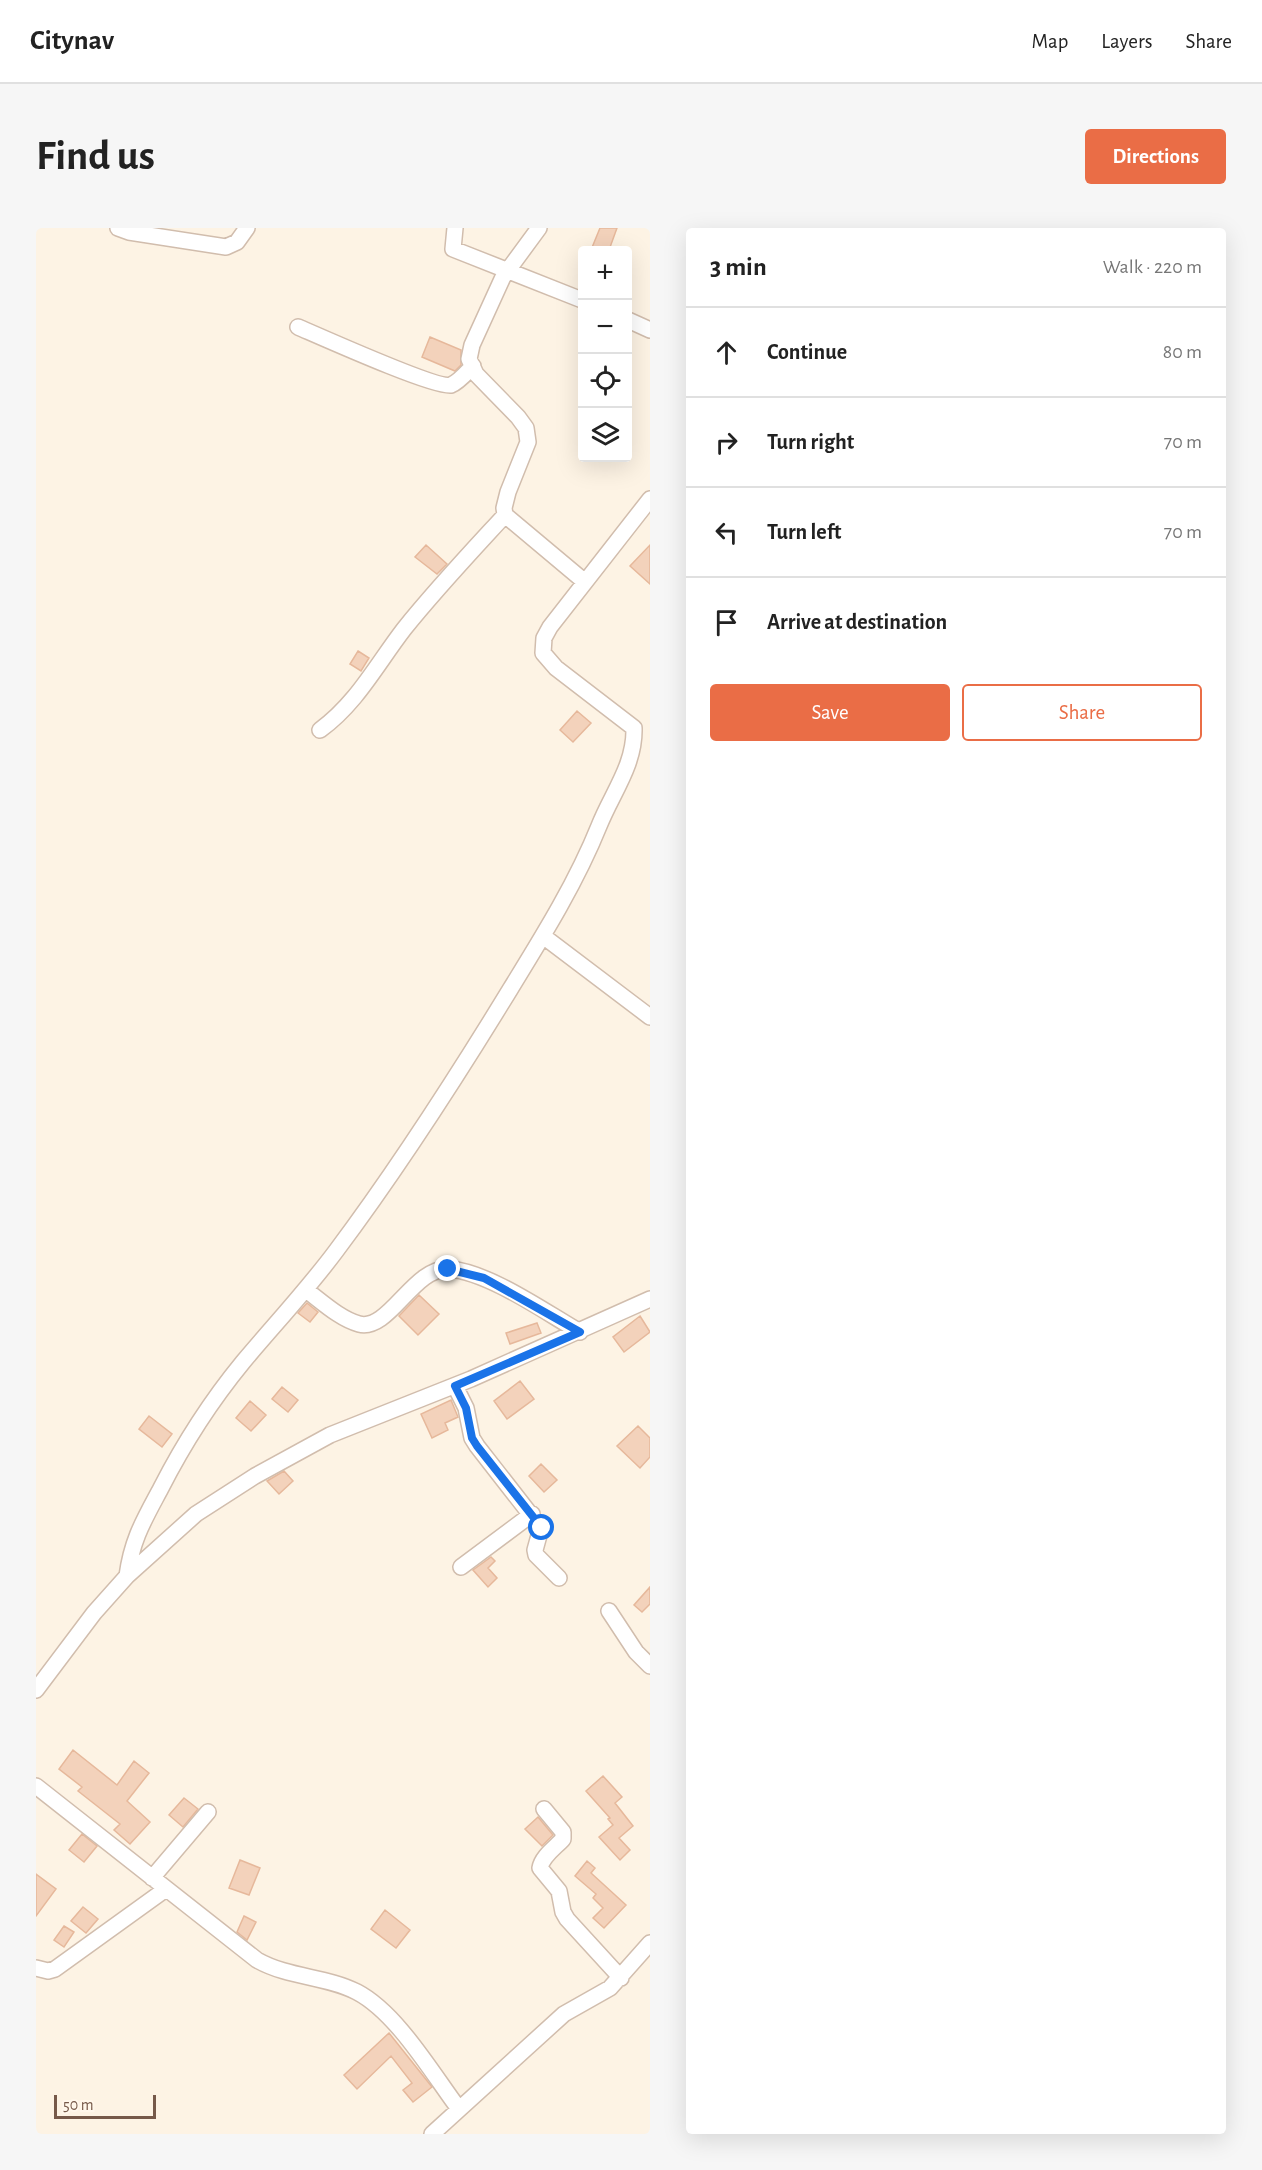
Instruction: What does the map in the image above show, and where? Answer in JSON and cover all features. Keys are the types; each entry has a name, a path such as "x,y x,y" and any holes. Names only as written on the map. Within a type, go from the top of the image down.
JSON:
{"street":[{"path":"118,228 129,232 226,247 237,242 247,228"},
{"path":"454,228 453,249 578,299"},
{"path":"539,228 507,272 472,345 469,359 476,374 526,428 528,442 508,492 504,508 505,515 585,582"},
{"path":"632,322 650,330"},
{"path":"298,327 381,362 445,385 456,382 473,366"},
{"path":"127,1576 131,1550 139,1527 192,1432 243,1362 306,1290 394,1172 543,936 588,854 604,812 628,767 634,744 634,728 556,668 543,652 544,638 550,627 650,499"},
{"path":"320,730 335,720 352,701 420,608 505,515"},
{"path":"543,936 650,1017"},
{"path":"306,1290 347,1319 360,1325 371,1324 383,1317 423,1279 438,1270 448,1269 484,1278 580,1332"},
{"path":"36,1690 94,1613 127,1576 196,1514 297,1452 330,1435 455,1386 648,1304"},
{"path":"455,1386 466,1408 472,1438 542,1528 535,1550 536,1555 559,1578"},
{"path":"461,1567 532,1514"},
{"path":"609,1611 636,1652 650,1666"},
{"path":"36,1786 257,1960 287,1973 339,1985 357,1992 373,2003 400,2030 459,2109"},
{"path":"544,1809 563,1832 563,1839 540,1863 542,1872 559,1891 563,1912 567,1918 621,1978"},
{"path":"152,1878 208,1812"},
{"path":"36,1968 48,1971 55,1969 166,1889"},
{"path":"432,2134 564,2014 598,1996 621,1978 650,1943"}],"building":[{"path":"600,228 617,228 610,246 593,246"},
{"path":"430,337 461,350 461,365 455,371 422,357"},
{"path":"426,545 447,564 437,574 415,557"},
{"path":"650,545 650,584 630,566"},
{"path":"358,651 369,658 361,671 350,664"},
{"path":"577,711 591,723 573,742 560,730"},
{"path":"419,1295 439,1314 418,1335 399,1316"},
{"path":"307,1303 318,1312 310,1322 298,1313"},
{"path":"640,1316 650,1332 624,1352 613,1337"},
{"path":"537,1323 541,1333 510,1344 506,1333"},
{"path":"520,1381 534,1399 507,1419 494,1401"},
{"path":"282,1387 298,1400 288,1412 272,1399"},
{"path":"451,1400 458,1417 445,1423 448,1430 432,1438 421,1414"},
{"path":"250,1401 266,1415 251,1431 236,1418"},
{"path":"149,1416 172,1434 162,1447 139,1429"},
{"path":"638,1426 650,1438 650,1457 640,1468 617,1446"},
{"path":"541,1464 557,1480 544,1492 529,1476"},
{"path":"284,1471 293,1481 279,1494 267,1481"},
{"path":"491,1557 495,1561 488,1568 497,1578 488,1587 473,1570"},
{"path":"650,1587 650,1604 642,1612 634,1605"},
{"path":"73,1750 117,1785 134,1761 149,1773 127,1801 150,1822 130,1844 114,1830 120,1824 78,1791 82,1787 59,1769"},
{"path":"603,1776 622,1797 615,1803 633,1826 619,1838 630,1850 620,1860 599,1837 613,1825 608,1819 610,1818 586,1791"},
{"path":"184,1798 198,1809 183,1827 169,1815"},
{"path":"538,1817 553,1835 542,1846 525,1829"},
{"path":"82,1834 97,1846 84,1862 69,1850"},
{"path":"240,1860 260,1868 249,1895 229,1888"},
{"path":"587,1861 595,1868 591,1873 626,1905 604,1928 593,1918 603,1908 593,1898 596,1894 575,1876"},
{"path":"36,1874 56,1889 36,1916"},
{"path":"83,1907 98,1919 86,1933 71,1921"},
{"path":"385,1910 410,1930 396,1948 371,1929"},
{"path":"244,1916 256,1922 247,1940 237,1932"},
{"path":"64,1926 74,1932 64,1947 54,1940"},
{"path":"389,2033 432,2087 413,2102 403,2090 412,2083 391,2056 357,2089 344,2075"}],"route":[{"path":"448,1269 484,1278 580,1332 455,1386 470,1418 472,1438 542,1528"}]}
